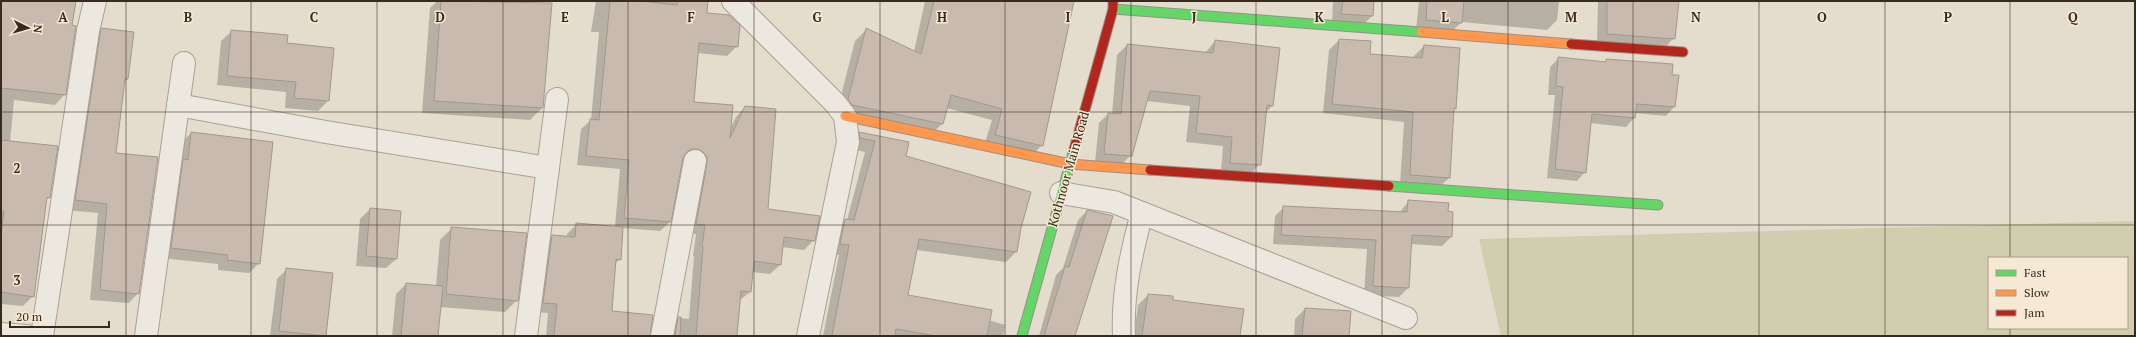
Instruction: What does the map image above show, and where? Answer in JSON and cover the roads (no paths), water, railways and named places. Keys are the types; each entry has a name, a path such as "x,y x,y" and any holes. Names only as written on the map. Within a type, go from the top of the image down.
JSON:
{"street":[{"path":"42,336 88,31 95,1"},
{"path":"733,1 836,103 845,116 848,142 808,336"},
{"path":"1113,5 1683,52"},
{"name":"Kothnoor Main Road","path":"1022,336 1060,193 1070,164 1113,5"},
{"path":"146,336 184,63"},
{"path":"526,336 557,99"},
{"path":"178,105 326,132 548,168"},
{"path":"845,116 1070,164 1658,205"},
{"path":"662,336 695,161"},
{"path":"1060,193 1114,202 1406,318"},
{"path":"1124,336 1123,305 1133,247 1142,213"},
{"path":"1,334 27,336"}]}
